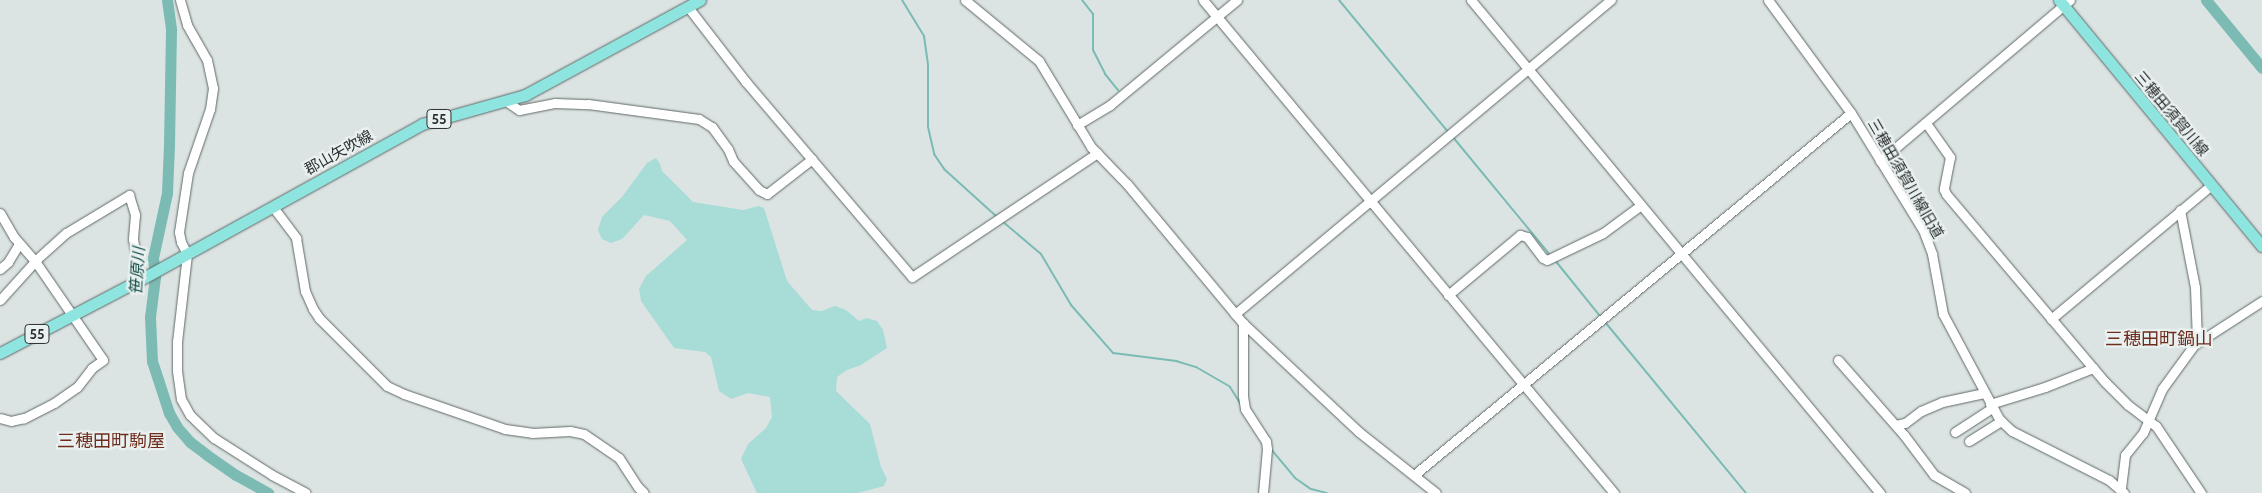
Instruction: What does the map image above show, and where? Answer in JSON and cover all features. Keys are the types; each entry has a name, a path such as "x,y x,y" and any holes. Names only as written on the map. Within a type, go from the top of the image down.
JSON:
{"main road":[{"name":"郡山矢吹線","path":"0,353 140,280 422,124 525,95 700,0"},
{"name":"三穂田須賀川線","path":"2064,2 2262,246"}],"street":[{"path":"180,0 187,24 207,60 213,88 210,109 188,173 181,213 180,239 186,254 177,342 177,371 182,400 187,411 214,438 272,475 306,493"},
{"path":"965,0 1039,61 1077,125 1097,153 1127,184 1243,323 1359,432 1436,493"},
{"path":"1203,0 1614,493"},
{"path":"1077,125 1110,105 1237,0"},
{"path":"1471,0 1880,493"},
{"path":"1235,314 1611,0"},
{"name":"三穂田須賀川線旧道","path":"1768,0 1851,113 1929,243 1940,308 2001,422 2021,436 2122,491"},
{"path":"1880,161 2064,2"},
{"path":"688,7 728,60 907,272 915,277 1097,153"},
{"path":"506,101 519,110 555,103 588,104 699,119 712,127 728,149 733,161 759,190 767,194 812,159"},
{"path":"1414,475 1851,113"},
{"path":"1926,123 1950,157 1944,190 1946,194 2093,368 2128,405 2156,426 2201,493"},
{"path":"2051,319 2211,184"},
{"path":"0,300 35,261 66,233 128,195 135,214 133,238 140,280"},
{"path":"1448,295 1520,235 1527,237 1543,258 1547,260 1603,233 1641,205"},
{"path":"273,207 296,238 305,291 313,309 382,382 404,394 505,429 532,432 570,431 584,434 619,458 644,493"},
{"path":"2180,210 2195,287 2197,342"},
{"path":"0,213 19,244 35,261 103,360 92,368 77,387 54,403 24,418 11,421 0,418"},
{"path":"0,269 8,262 19,244"},
{"path":"2122,491 2124,458 2143,433 2162,389 2197,342 2262,301"},
{"path":"1243,323 1243,396 1245,409 1266,441 1267,449 1262,493"},
{"path":"1838,360 1896,425 1934,476 1965,493"},
{"path":"1955,432 1991,406 2093,368"},
{"path":"1896,425 1905,423 1921,411 1942,402 1984,393"},
{"path":"1969,441 2001,422"}],"shaded area":[{"path":"656,158 662,171 693,202 743,210 759,206 764,208 787,281 812,310 822,311 835,306 846,310 859,321 867,318 877,321 883,330 887,348 861,365 847,370 837,377 836,391 870,424 881,467 887,479 884,486 858,493 757,493 741,459 748,444 766,428 772,417 770,397 748,393 731,399 719,391 711,357 705,352 674,348 641,301 639,289 646,276 687,240 670,221 644,215 622,239 611,243 602,239 598,230 602,217 622,197 647,163"}],"waterway":[{"name":"笹原川","path":"167,0 171,30 169,145 167,193 153,258 155,277 150,317 152,361 169,413 177,427 190,442 236,475 268,493"},
{"path":"902,0 924,36 928,65 928,127 934,154 944,169 997,217"},
{"path":"1082,0 1093,14 1093,50 1105,74 1118,90"},
{"path":"1339,0 1449,133"},
{"path":"2206,0 2262,68"},
{"path":"1452,136 1551,256"},
{"path":"1002,221 1041,254 1071,305 1113,353 1176,361 1196,367 1230,387 1240,403"},
{"path":"1554,259 1600,316"},
{"path":"1605,322 1746,493"},
{"path":"1270,448 1295,478 1311,489 1327,493"}],"district":[{"name":"三穂田町鍋山","path":"2159,339"},
{"name":"三穂田町駒屋","path":"111,441"}]}
